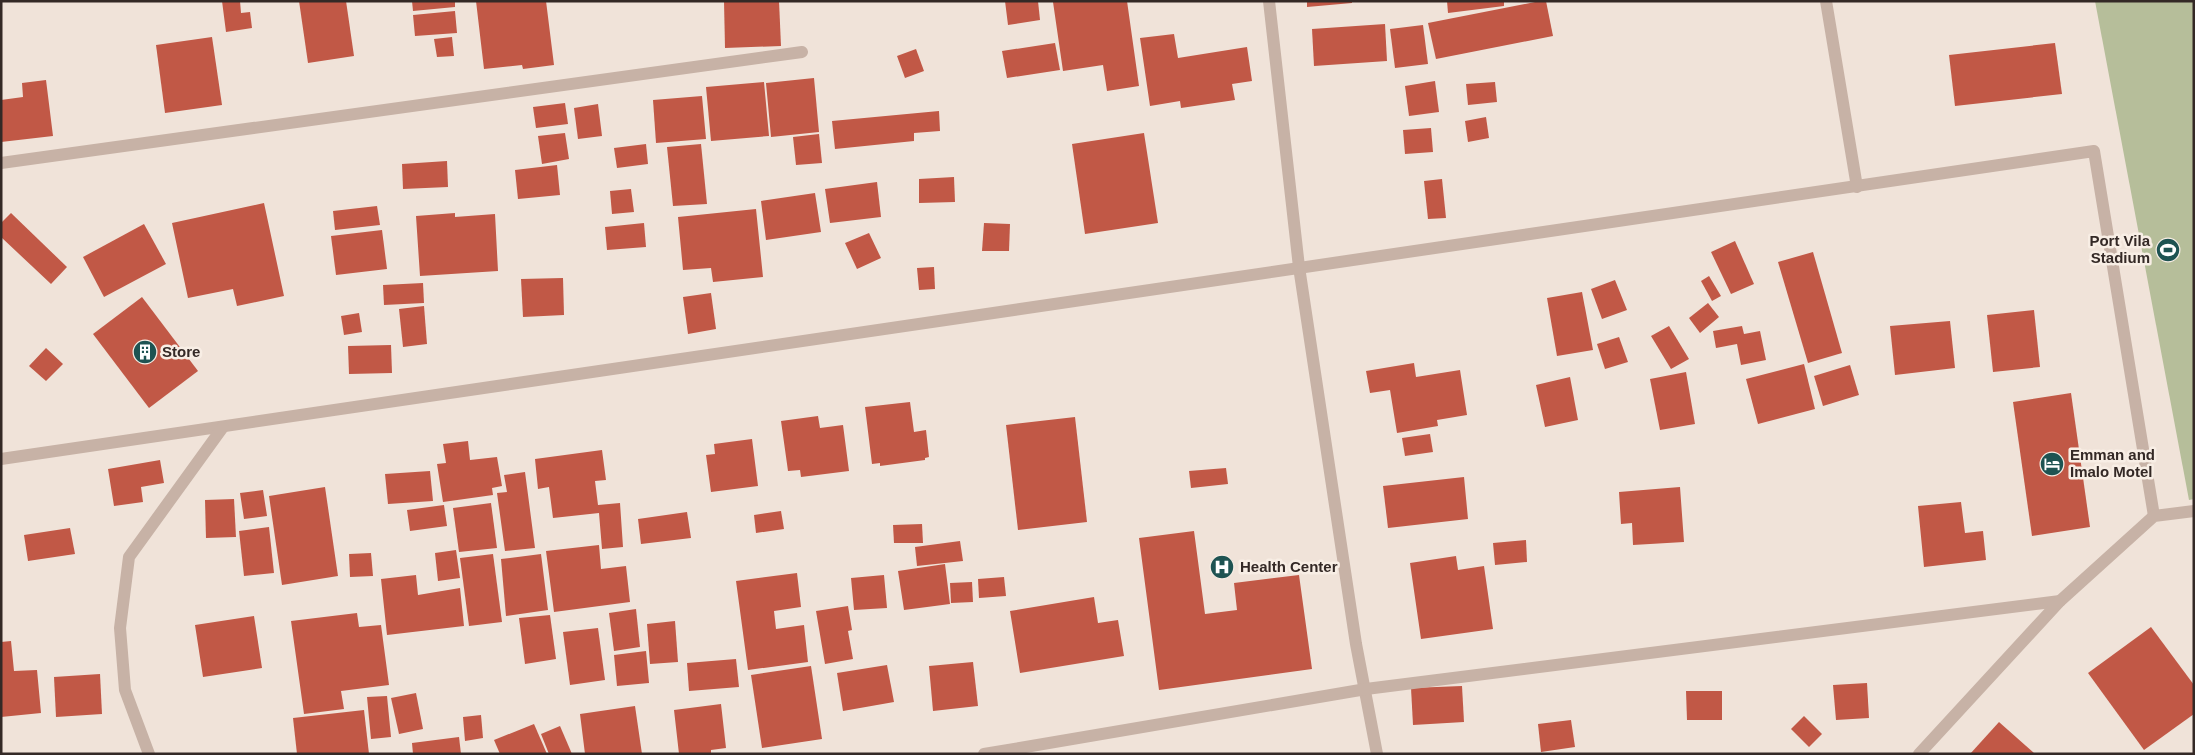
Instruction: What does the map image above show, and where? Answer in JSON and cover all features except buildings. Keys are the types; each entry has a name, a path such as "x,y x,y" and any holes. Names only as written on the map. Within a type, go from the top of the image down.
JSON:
{"street":[{"path":"1270,1 1299,267 1356,644 1377,754"},
{"path":"1826,1 1857,187"},
{"path":"1,163 802,52"},
{"path":"1,459 1299,267 2094,152 2154,516"},
{"path":"150,754 125,690 120,628 129,557 223,427"},
{"path":"1919,754 2060,601 2154,516 2194,511"},
{"path":"984,754 1366,689 2060,601"}],"green space":[{"name":"Port Vila Stadium","path":"2095,1 2194,1 2194,499 2189,500"}],"place":[{"name":"Port Vila Stadium","path":"2168,250"},
{"name":"Store","path":"145,352"},
{"name":"Emman and Imalo Motel","path":"2052,464"},
{"name":"Health Center","path":"1222,567"}]}
